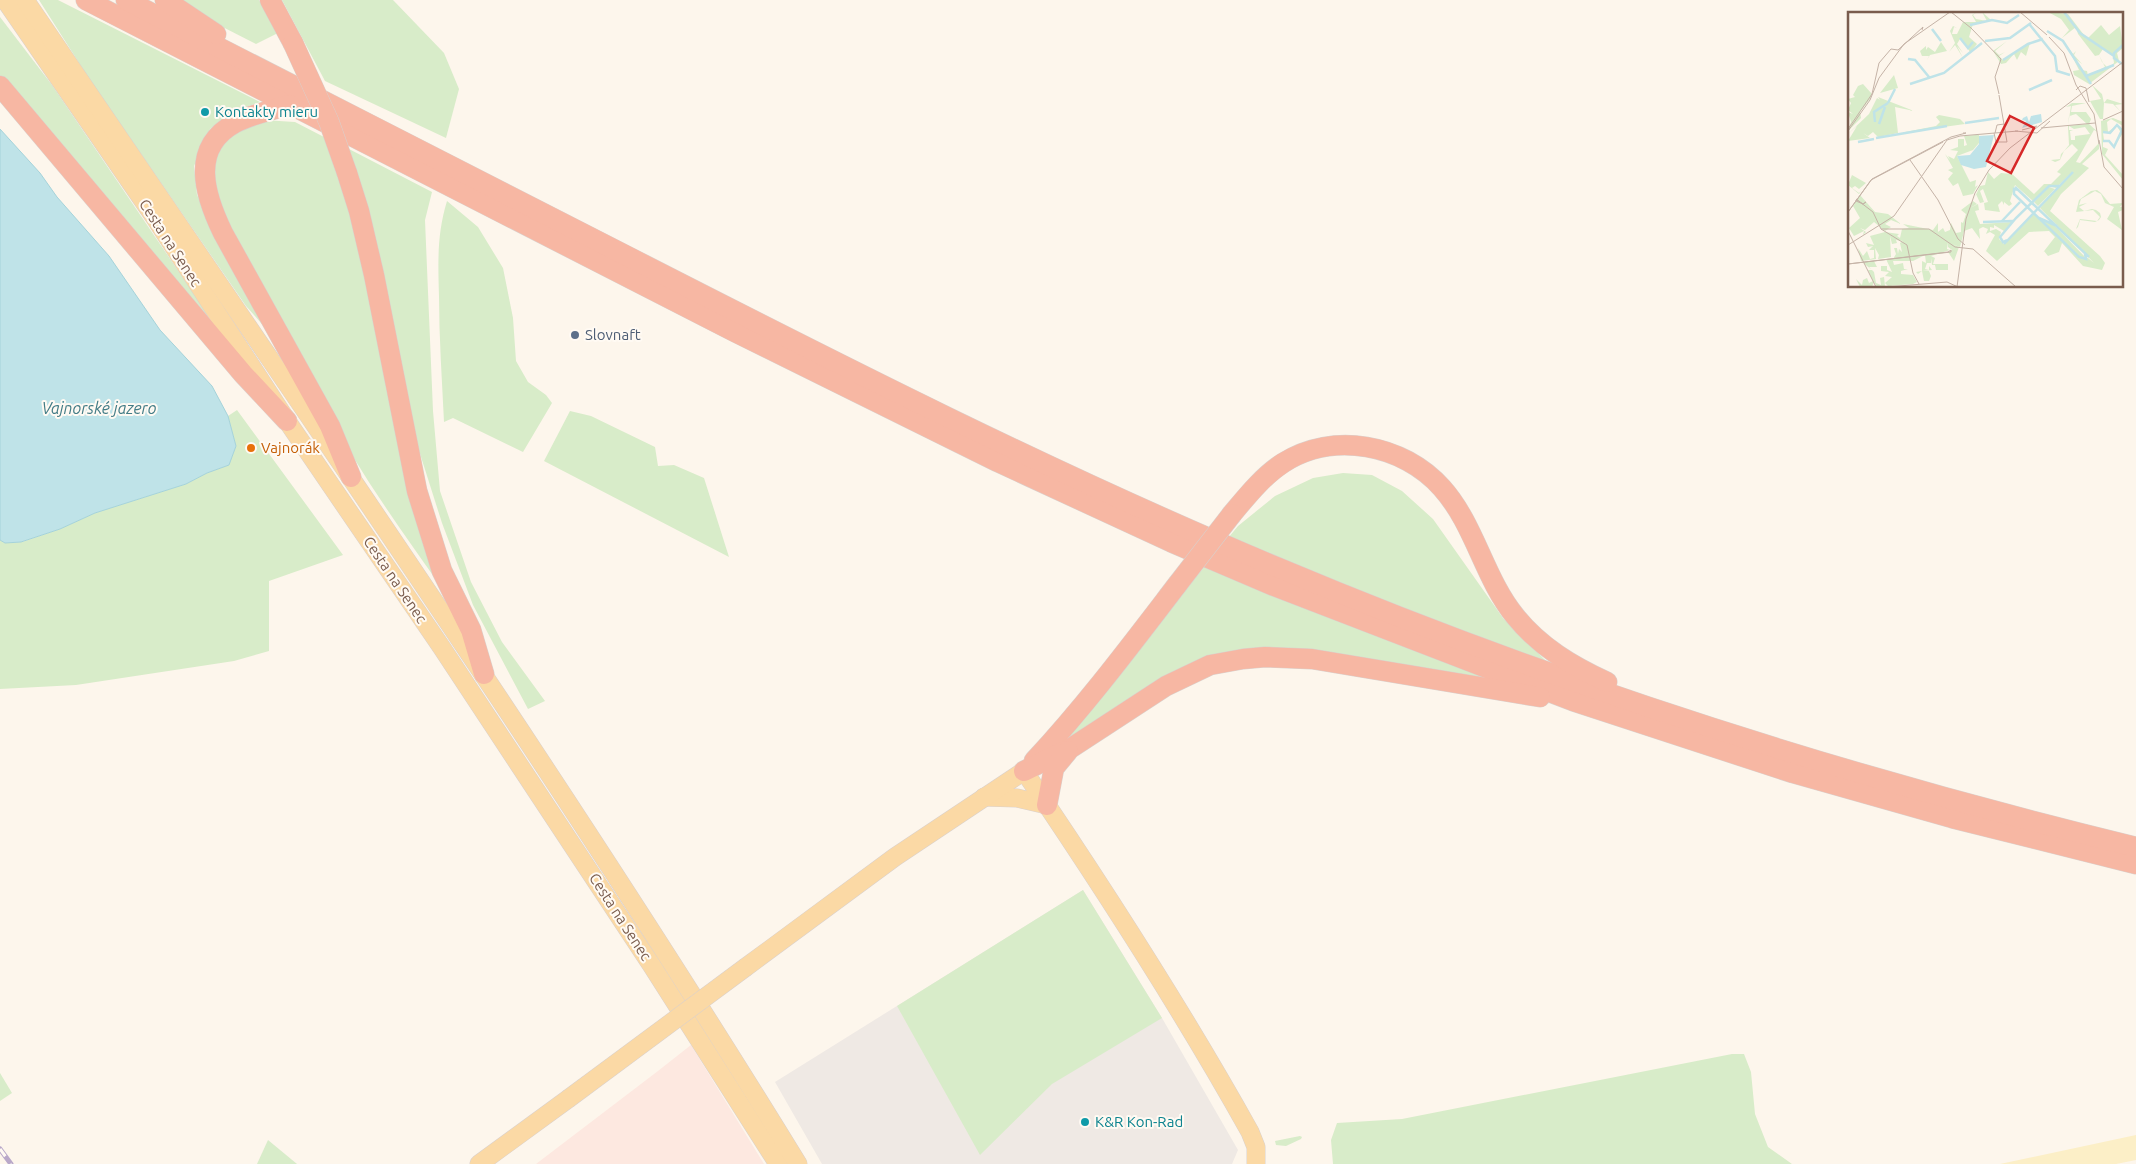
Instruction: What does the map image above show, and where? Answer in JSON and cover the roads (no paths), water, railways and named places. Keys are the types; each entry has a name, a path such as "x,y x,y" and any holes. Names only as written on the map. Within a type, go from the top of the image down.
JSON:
{"highway":[{"path":"86,0 744,336 998,462 1274,586 1573,701 1792,773 1952,818 2136,864"},
{"path":"126,0 743,316 1005,446 1283,570 1436,631 1632,702 1761,744 1951,800 2136,846"},
{"path":"165,0 290,84"},
{"path":"270,0 293,43 329,122 347,173 359,211 374,275 417,490 442,571 471,630 484,674"},
{"path":"0,86 244,374 287,421"},
{"path":"290,105 242,120 230,126 216,138 206,162 204,178 206,192 223,233 330,426 351,477"},
{"path":"1024,771 1060,734 1246,497 1285,462 1310,451 1344,445 1375,447 1394,454 1423,471 1442,488 1460,513 1488,571 1508,606 1522,623 1561,657 1607,682 1632,702"},
{"path":"1024,771 1071,748 1166,686 1196,671 1210,665 1265,657 1312,660 1573,701"},
{"path":"1047,805 1054,768 1071,748"}],"main road":[{"name":"Cesta na Senec","path":"13,2 43,27 351,477 484,674 656,936 798,1164"},
{"name":"Cesta na Senec","path":"13,2 287,421 545,803 652,966 778,1164"},
{"path":"479,1164 894,857 1024,771 1090,870 1192,1032 1240,1114 1254,1142 1256,1164"},
{"path":"984,797 1017,798 1047,805"}],"water":[{"name":"Vajnorské jazero","path":"0,129 40,173 57,197 109,256 160,330 212,386 228,416 236,446 229,465 207,473 186,484 95,513 60,529 21,542 5,543 0,540"}],"railway":[{"path":"0,1149 11,1164"}],"place":[{"name":"Kontakty mieru","path":"205,112"},
{"name":"Slovnaft","path":"575,335"},
{"name":"Vajnorák","path":"251,448"},
{"name":"K&R Kon-Rad","path":"1085,1122"}]}
